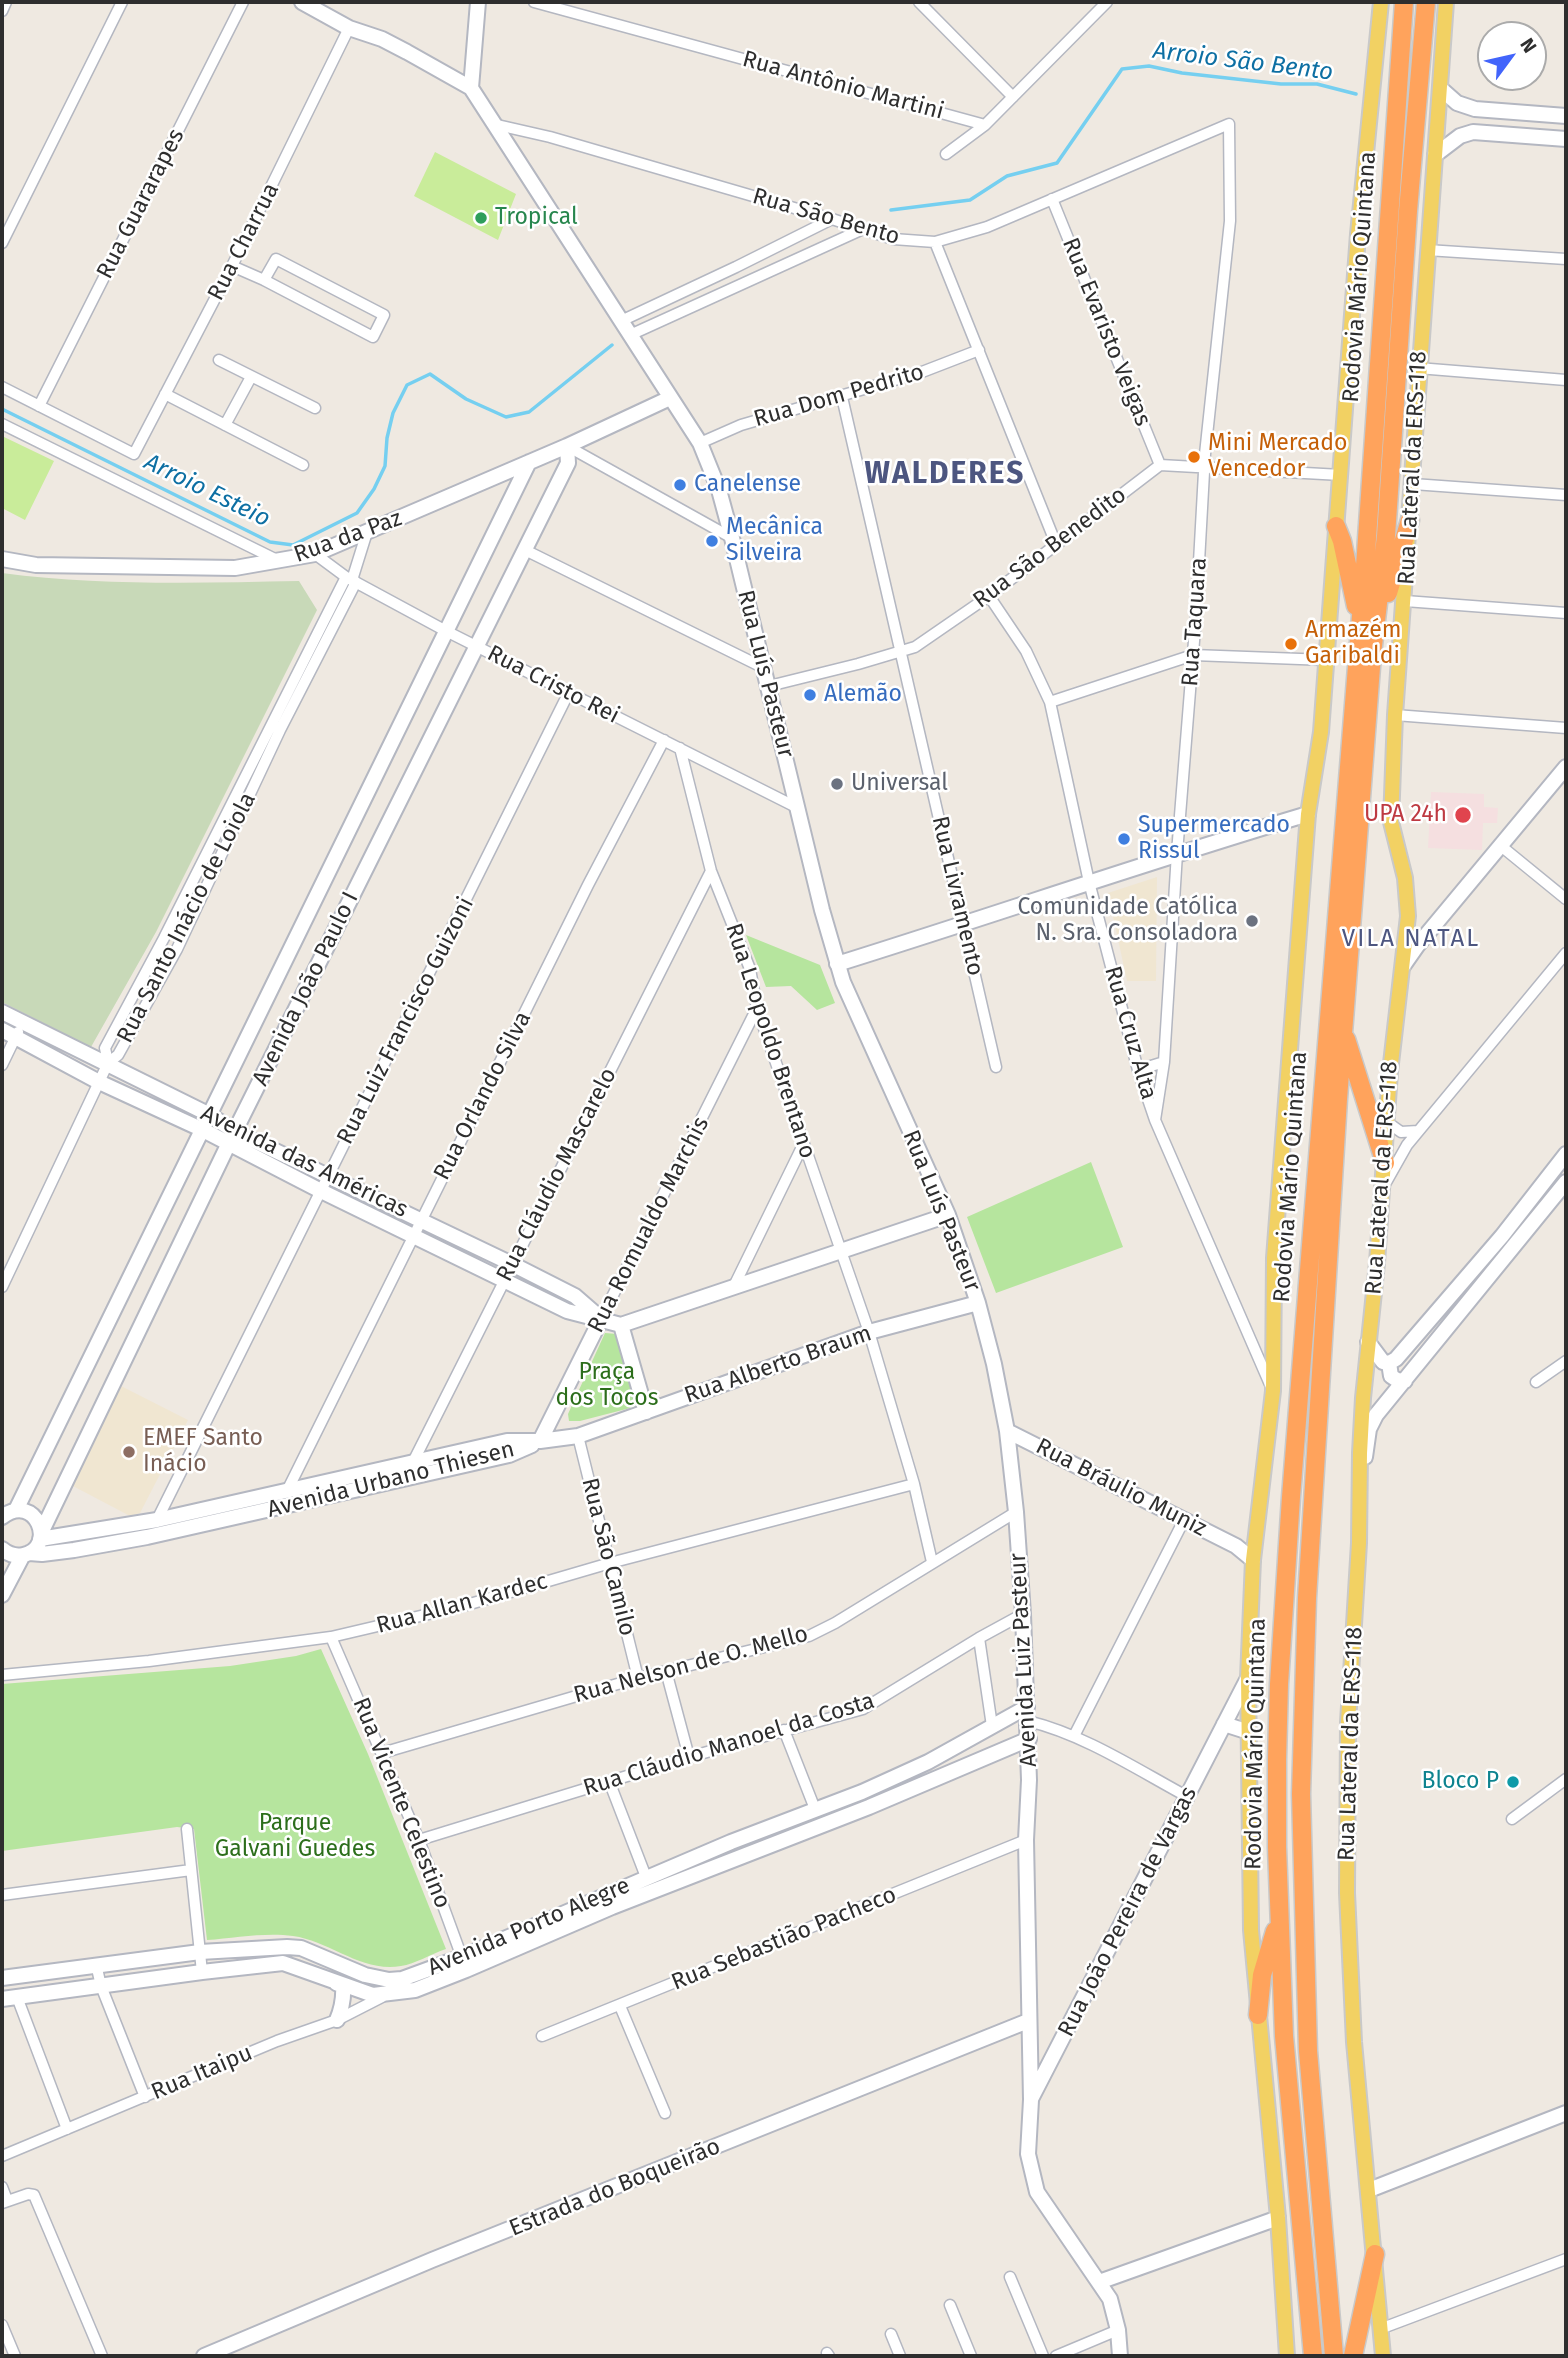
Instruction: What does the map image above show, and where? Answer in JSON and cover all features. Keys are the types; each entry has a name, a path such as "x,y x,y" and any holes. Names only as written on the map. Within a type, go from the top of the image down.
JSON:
{"highway":[{"name":"Rodovia Mário Quintana","path":"1313,2356 1284,2036 1279,1918 1277,1759 1282,1618 1327,1024 1361,623 1404,2"},
{"name":"Rodovia Mário Quintana","path":"1334,2356 1308,2051 1301,1769 1307,1598 1338,1099 1372,654 1386,536 1408,211 1426,2"},
{"path":"1372,654 1410,520"},
{"path":"1336,526 1361,623"},
{"path":"1344,1032 1385,1163"},
{"path":"1258,2015 1262,1975 1279,1918"},
{"path":"1353,2356 1375,2254"}],"main road":[{"path":"1287,2356 1278,2218 1251,1930 1248,1678 1255,1536 1273,1391 1274,1258 1308,814 1321,732 1358,234 1381,2"},
{"name":"Rua Lateral da ERS-118","path":"1383,2356 1354,2042 1347,1893 1348,1722 1360,1453 1368,1342 1385,1163 1390,1072 1408,916 1405,878 1391,822 1395,715 1446,2"}],"street":[{"path":"2,11 6,2"},
{"path":"2,243 122,2"},
{"name":"Rua Guararapes","path":"39,406 243,2"},
{"path":"302,2 349,28 382,39 471,88 478,2"},
{"name":"Rua Antônio Martini","path":"534,2 985,125"},
{"path":"919,2 1013,97"},
{"path":"1089,2 1098,11"},
{"path":"946,154 985,125 1107,2"},
{"name":"Rua Charrua","path":"39,406 134,454 232,266 349,28"},
{"name":"Rua Luís Pasteur","path":"471,88 699,443 719,490 837,964 947,1215 978,1303"},
{"path":"1440,88 1463,106 1566,116"},
{"path":"1526,113 1527,136"},
{"name":"Rua São Bento","path":"493,124 550,137 893,239 935,242 987,227 1229,124"},
{"name":"Rua Taquara","path":"1155,1121 1164,1062 1204,469 1230,221 1229,124"},
{"path":"1435,155 1460,135 1473,132 1566,139"},
{"name":"Rua Evaristo Veigas","path":"1052,199 1160,465"},
{"path":"621,321 832,219"},
{"path":"630,335 863,229"},
{"path":"935,242 1056,544"},
{"path":"1427,250 1566,259"},
{"path":"232,266 373,337 384,315 276,259 264,280"},
{"path":"736,267 744,283"},
{"name":"Rua Dom Pedrito","path":"699,443 741,425 922,372 979,350"},
{"path":"219,360 315,408"},
{"path":"1418,368 1566,380"},
{"path":"225,425 251,377"},
{"path":"2,387 39,406"},
{"path":"166,394 303,465"},
{"name":"Rua Livramento","path":"842,397 996,1067"},
{"name":"Rua da Paz","path":"2,559 36,565 235,568 315,554 567,446 670,398"},
{"path":"2,424 279,561"},
{"path":"567,446 732,538"},
{"name":"Avenida João Paulo I","path":"26,1554 38,1545 232,1137 568,463 567,446"},
{"name":"Avenida João Paulo I","path":"8,1510 201,1129 529,462"},
{"path":"1160,465 1341,475"},
{"name":"Rua São Benedito","path":"769,686 915,647 989,596 1160,465"},
{"path":"1413,485 1566,495"},
{"path":"352,580 367,532"},
{"path":"525,550 764,668"},
{"name":"Rua Cristo Rei","path":"315,554 352,580 446,631 796,807"},
{"name":"Rua Santo Inácio de Loiola","path":"352,580 177,949 118,1055 108,1063 105,1048 352,580"},
{"name":"Rua Cruz Alta","path":"989,596 1026,651 1050,702 1089,882 1155,1121 1273,1391"},
{"path":"1405,601 1566,613"},
{"path":"1050,702 1193,655 1327,660"},
{"name":"Rua Luiz Francisco Guizoni","path":"147,1537 569,692"},
{"path":"1395,715 1566,728"},
{"name":"Rua Orlando Silva","path":"287,1491 582,898 664,740"},
{"name":"Rua Leopoldo Brentano","path":"680,748 711,871 750,969 757,1007 869,1332 914,1485 932,1562"},
{"path":"1403,967 1566,767"},
{"path":"837,964 964,925 1177,853 1308,814"},
{"path":"1501,846 1566,899"},
{"name":"Rua Cláudio Mascarelo","path":"404,1479 711,871"},
{"path":"1408,916 1422,926 1432,929"},
{"path":"1382,1191 1397,1159 1418,1131 1566,953"},
{"name":"Rua Romualdo Marchis","path":"540,1441 757,1007"},
{"name":"Avenida das Américas","path":"2,1012 208,1114 232,1137 321,1191 567,1311 621,1325"},
{"path":"2,1065 16,1038 21,1021"},
{"name":"Avenida das Américas","path":"2,1030 99,1082 201,1129 232,1137 421,1219 575,1296 601,1319"},
{"path":"1139,1070 1164,1062"},
{"path":"2,1287 108,1063"},
{"path":"1387,1122 1401,1132 1418,1131"},
{"path":"734,1286 803,1145"},
{"path":"1368,1342 1381,1361 1389,1363 1396,1359 1502,1236 1566,1154"},
{"path":"1360,1500 1369,1429 1376,1415 1566,1182"},
{"path":"646,1412 621,1325 947,1215"},
{"path":"1502,1236 1514,1247"},
{"name":"Rua Alberto Braum","path":"540,1441 578,1436 869,1332 978,1303"},
{"name":"Avenida Luiz Pasteur","path":"978,1303 994,1364 1007,1431 1016,1512 1029,1739 1026,1840 1028,2021"},
{"path":"1252,1346 1273,1347"},
{"path":"1536,1382 1566,1360"},
{"path":"1389,1363 1391,1376 1405,1381"},
{"name":"Rua Bráulio Muniz","path":"1007,1431 1236,1546 1253,1560"},
{"name":"Rua São Camilo","path":"578,1436 638,1678"},
{"name":"Avenida Urbano Thiesen","path":"40,1536 56,1538 157,1520 507,1441 540,1441"},
{"name":"Avenida Urbano Thiesen","path":"2,1549 12,1555 42,1554 147,1537 509,1455 540,1441"},
{"name":"Rua Allan Kardec","path":"2,1675 149,1661 331,1637 463,1605 610,1563 914,1485"},
{"path":"8,1510 22,1510 33,1516 37,1521 40,1536"},
{"name":"Rua Nelson de O. Mello","path":"382,1753 638,1678 809,1636 835,1623 1016,1512"},
{"path":"1074,1736 1184,1520"},
{"path":"1236,1546 1255,1536"},
{"path":"2,1595 26,1554"},
{"name":"Rua Cláudio Manoel da Costa","path":"419,1840 689,1757 863,1709 1023,1614"},
{"name":"Rua Vicente Celestino","path":"331,1637 419,1840 464,1964"},
{"path":"979,1638 992,1726"},
{"path":"666,1671 689,1757"},
{"name":"Rua João Pereira de Vargas","path":"1031,2100 1248,1678"},
{"path":"1027,1714 1188,1797"},
{"name":"Avenida Porto Alegre","path":"609,1900 646,1877 862,1792 928,1762 992,1726 1027,1714"},
{"path":"1224,1724 1249,1732"},
{"path":"784,1730 815,1809"},
{"name":"Avenida Porto Alegre","path":"2,1999 283,1964 373,1995 402,1979 464,1964 609,1900 740,1858 1029,1739"},
{"path":"1512,1819 1566,1779"},
{"path":"610,1781 646,1877"},
{"path":"862,1792 869,1807"},
{"path":"187,1829 202,1972"},
{"name":"Rua Sebastião Pacheco","path":"542,2036 1026,1840"},
{"path":"731,1842 740,1858"},
{"path":"2,1895 191,1870"},
{"name":"Avenida Porto Alegre","path":"2,1978 200,1952 301,1948 389,1987"},
{"path":"96,1964 101,1986 145,2097"},
{"path":"335,1982 343,1986 343,2006 337,2020"},
{"name":"Rua Itaipu","path":"2,2155 337,2020 389,1987"},
{"path":"17,1997 68,2129"},
{"path":"620,2006 664,2113"},
{"path":"1028,2021 1031,2100 1027,2144 1037,2192 1110,2299 1118,2330 1120,2356"},
{"name":"Estrada do Boqueirão","path":"204,2356 432,2260 1028,2021"},
{"path":"1369,2190 1566,2113"},
{"path":"2,2187 4,2202 28,2194 34,2195 102,2356"},
{"path":"1100,2282 1278,2218"},
{"path":"1380,2329 1566,2259"},
{"path":"1010,2277 1042,2356"},
{"path":"950,2305 971,2356"},
{"path":"2,2325 15,2356"},
{"path":"1056,2356 1118,2330"},
{"path":"891,2334 900,2356"}],"shaded area":[{"name":"UPA 24h","path":"1431,792 1484,794 1484,807 1498,808 1497,823 1483,823 1482,850 1428,848"},
{"path":"1157,877 1156,981 1127,981 1108,893"},
{"name":"EMEF Santo Inácio","path":"121,1386 188,1420 140,1513 130,1516 71,1485"}],"green space":[{"name":"Tropical","path":"435,152 516,194 498,240 414,196"},
{"path":"2,436 54,461 25,520 2,508"},
{"path":"2,573 113,582 299,581 317,610 156,932 91,1047 2,1002"},
{"path":"746,935 820,965 835,1003 817,1010 791,986 766,987"},
{"path":"1091,1162 1123,1247 996,1293 967,1217"},
{"name":"Praça dos Tocos","path":"605,1333 617,1334 638,1406 580,1421 569,1421 568,1414"},
{"name":"Parque Galvani Guedes","path":"321,1649 368,1754 446,1949 406,1965 387,1967 359,1961 307,1939 293,1936 261,1935 207,1940 194,1829 177,1827 2,1851 2,1684 230,1666 296,1656"}],"waterway":[{"name":"Arroio São Bento","path":"891,210 970,200 1007,176 1057,163 1122,69 1149,66 1182,73 1281,84 1317,84 1356,94"},
{"name":"Arroio Esteio","path":"2,409 270,542 293,545 357,513 374,489 385,466 387,438 393,413 407,385 430,374 466,399 506,417 529,412 612,345"}],"place":[{"name":"Tropical","path":"481,218"},
{"name":"Mini Mercado Vencedor","path":"1194,457"},
{"name":"Canelense","path":"680,485"},
{"name":"Mecânica Silveira","path":"712,541"},
{"name":"Armazém Garibaldi","path":"1291,644"},
{"name":"Alemão","path":"810,695"},
{"name":"Universal","path":"837,784"},
{"name":"UPA 24h","path":"1463,815"},
{"name":"Supermercado Rissul","path":"1124,839"},
{"name":"Comunidade Católica N. Sra. Consoladora","path":"1252,921"},
{"name":"EMEF Santo Inácio","path":"129,1452"},
{"name":"Bloco P","path":"1513,1782"}],"district":[{"name":"WALDERES","path":"945,475"},
{"name":"VILA NATAL","path":"1411,939"}]}
